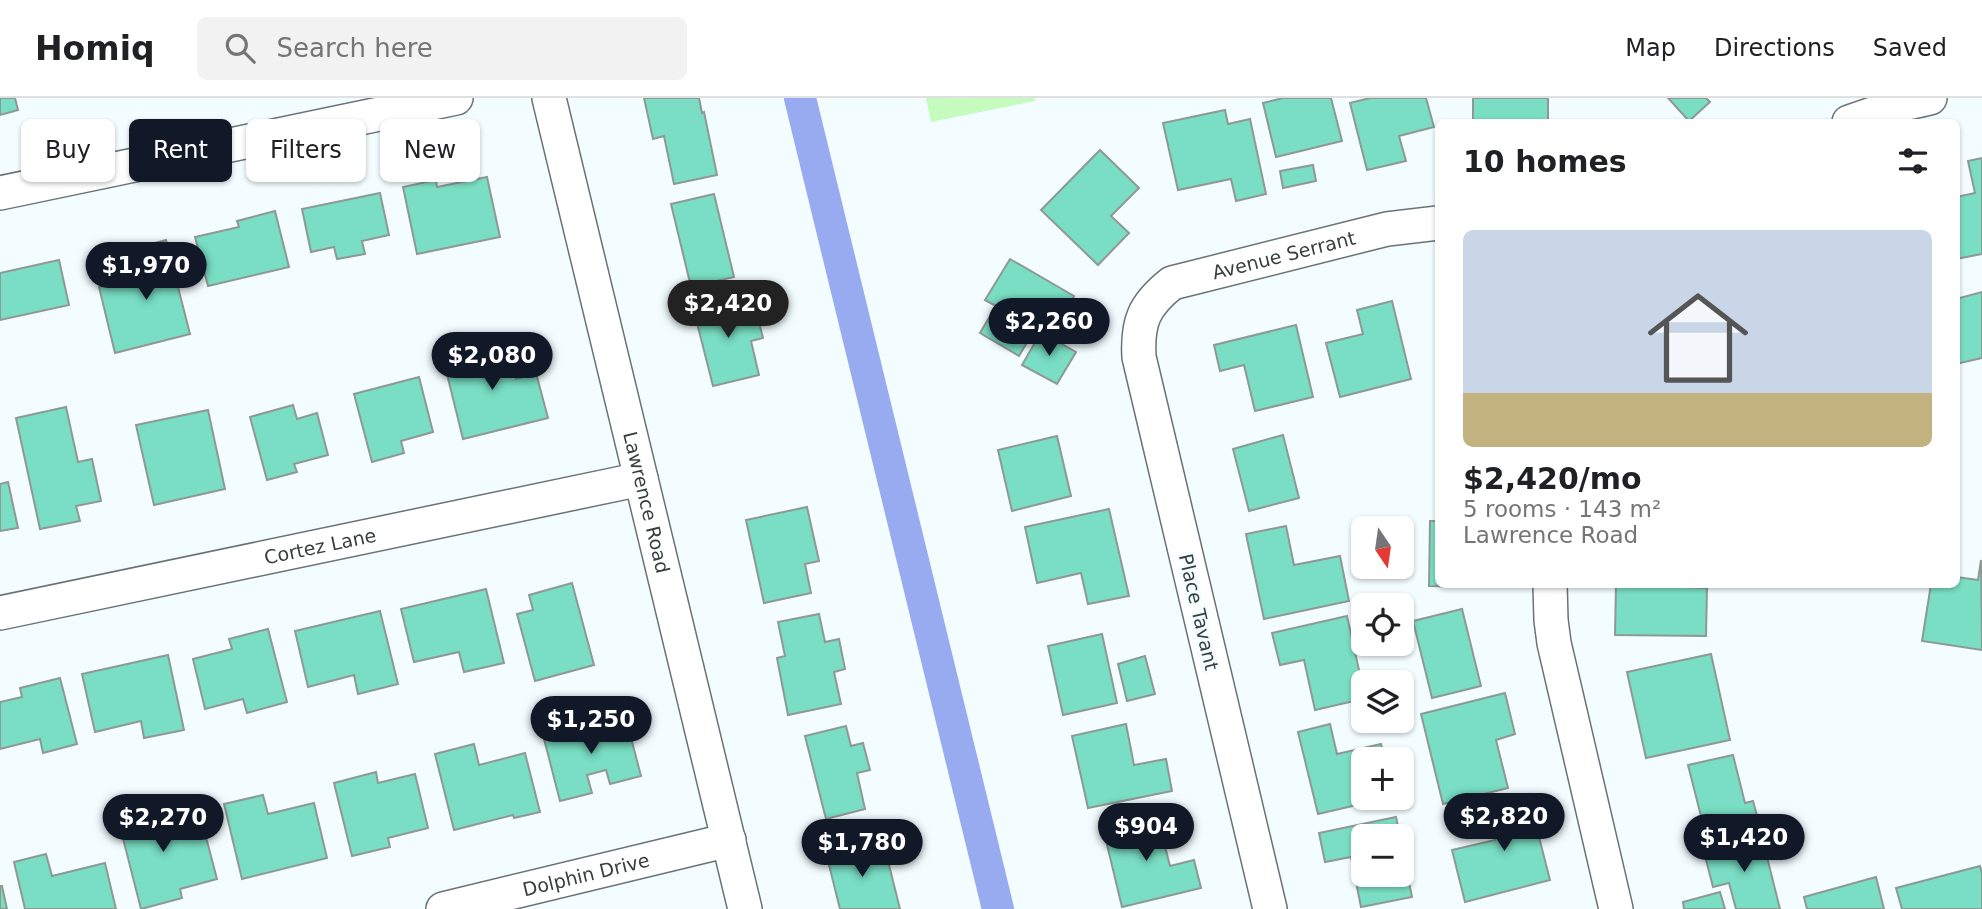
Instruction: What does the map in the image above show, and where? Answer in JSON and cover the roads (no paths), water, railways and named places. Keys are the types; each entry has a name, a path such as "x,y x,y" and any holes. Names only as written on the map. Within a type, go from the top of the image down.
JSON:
{"street":[{"path":"0,193 456,98"},
{"name":"Lawrence Road","path":"549,98 746,909"},
{"path":"1858,119 1930,98"},
{"name":"Avenue Serrant","path":"1143,315 1155,296 1172,283 1387,229 1435,223"},
{"name":"Place Tavant","path":"1143,315 1137,336 1139,357 1270,909"},
{"name":"Cortez Lane","path":"0,613 641,479"},
{"path":"1550,588 1555,643 1616,909"},
{"name":"Dolphin Drive","path":"443,909 729,840"}],"waterway":[{"path":"800,98 998,909"}]}
